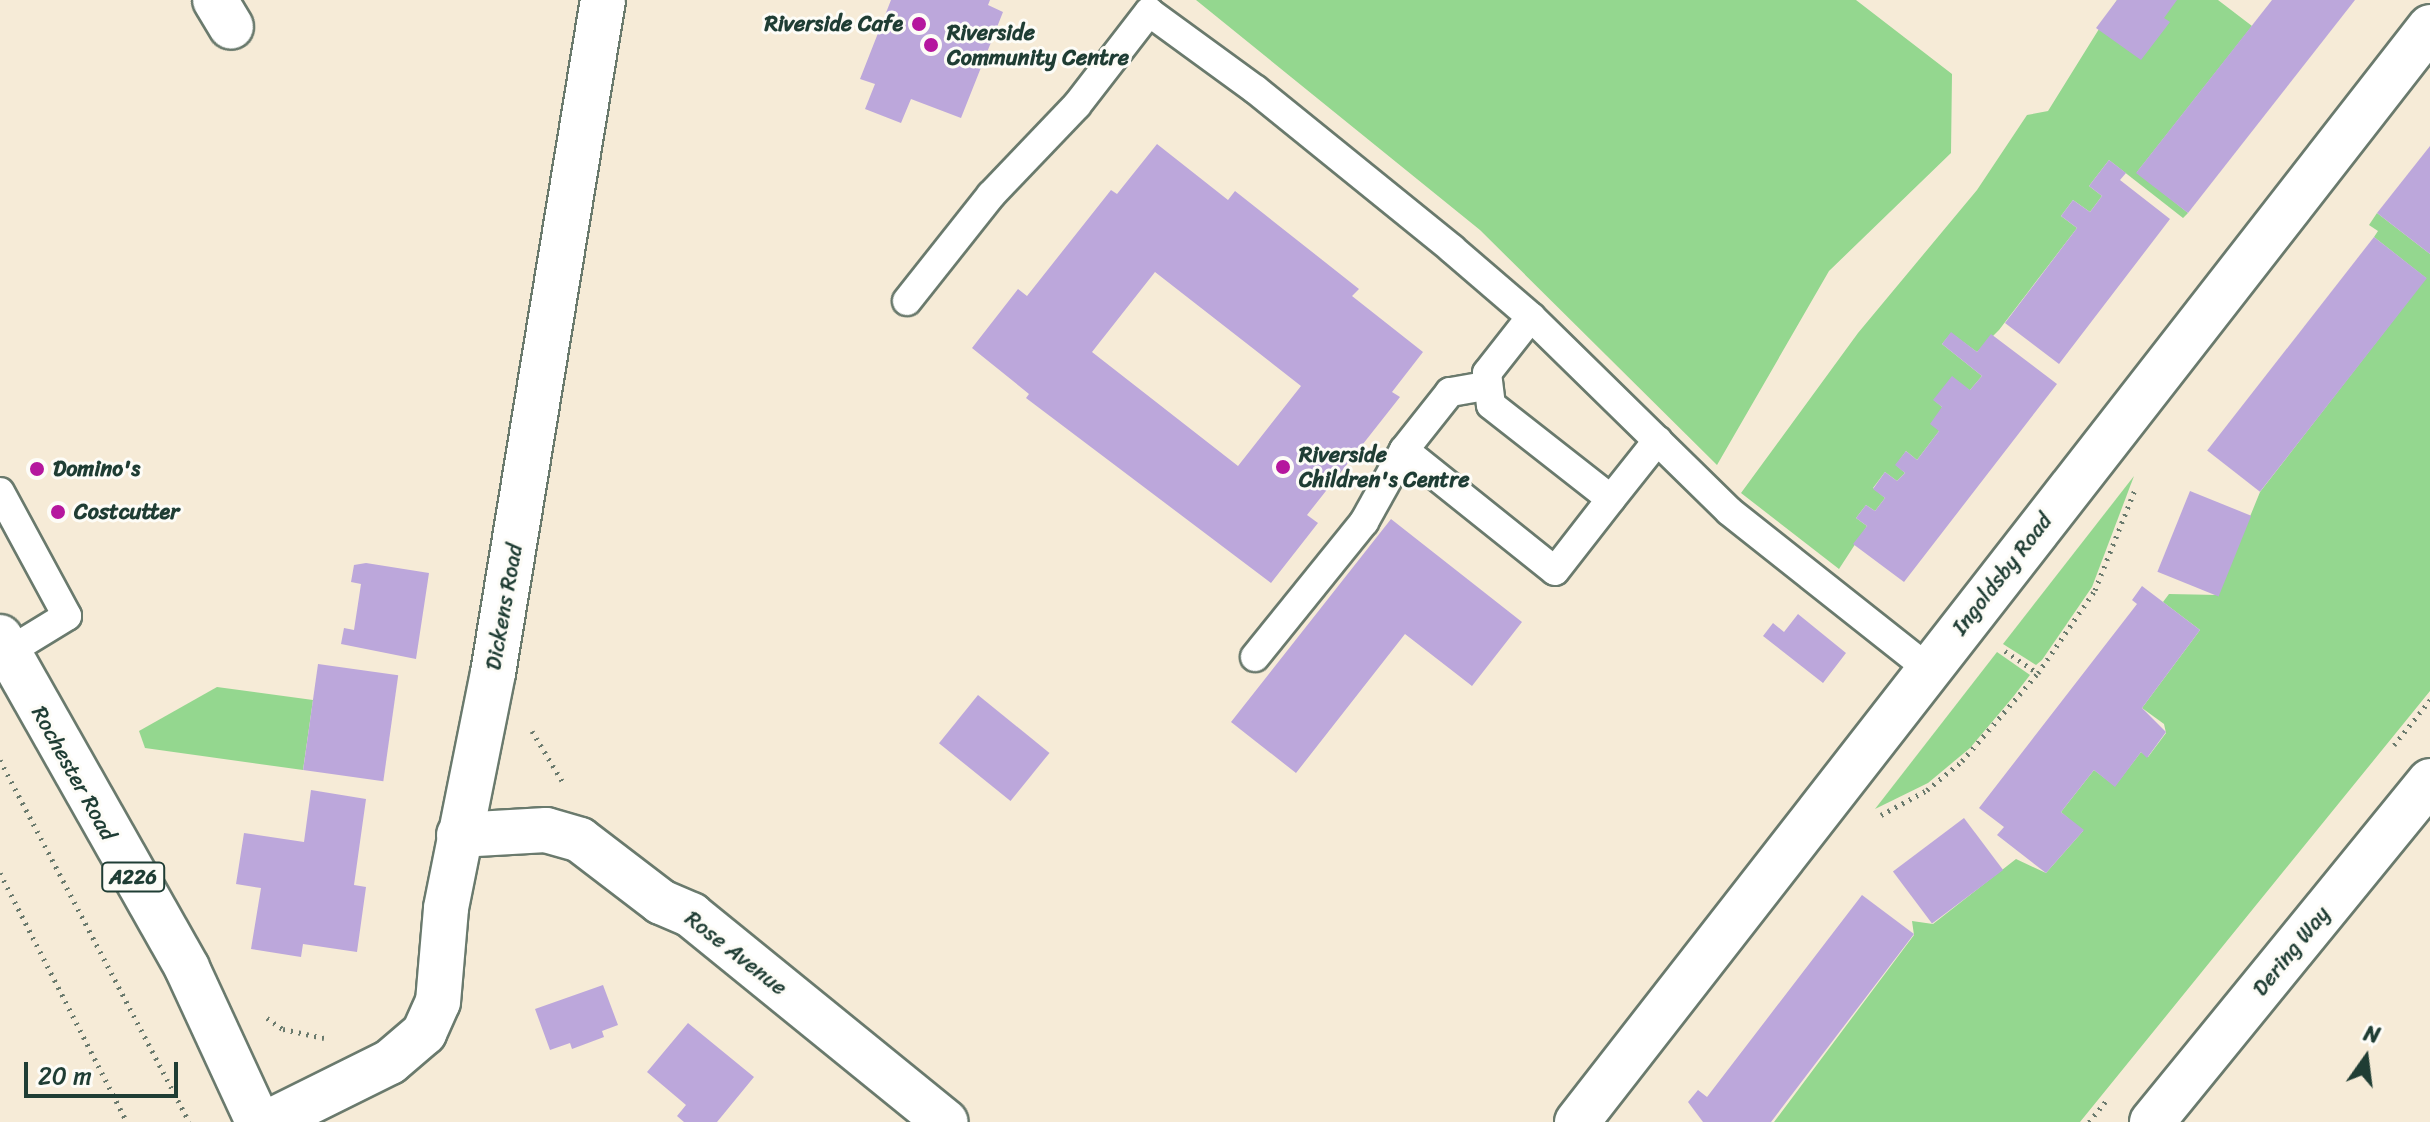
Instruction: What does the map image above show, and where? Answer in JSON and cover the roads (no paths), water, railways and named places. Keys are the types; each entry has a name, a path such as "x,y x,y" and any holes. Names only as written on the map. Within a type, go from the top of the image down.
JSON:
{"street":[{"name":"Dickens Road","path":"269,1122 374,1072 424,1033 440,990 446,908 493,673 603,0"},
{"name":"Ingoldsby Road","path":"1577,1122 2430,27"},
{"name":"Rochester Road","path":"4,644 187,968 258,1122"},
{"name":"Dering Way","path":"2152,1122 2430,781"},
{"name":"Rose Avenue","path":"459,835 546,830 580,840 661,902 691,915 946,1122"}],"lane":[{"path":"907,301 991,195 1019,172 1077,105 1140,6 1385,192 1531,317 1729,511 1928,669"},
{"path":"1531,317 1496,359 1485,386 1491,405 1611,499"},
{"path":"1255,657 1364,522 1404,450 1450,392 1485,386"},
{"path":"1404,450 1555,571 1658,440"},
{"path":"0,492 67,616 4,644"}],"place":[{"name":"Riverside Cafe","path":"919,24"},
{"name":"Riverside Community Centre","path":"931,45"},
{"name":"Riverside Children's Centre","path":"1283,467"},
{"name":"Domino's","path":"37,469"},
{"name":"Costcutter","path":"58,512"}]}
